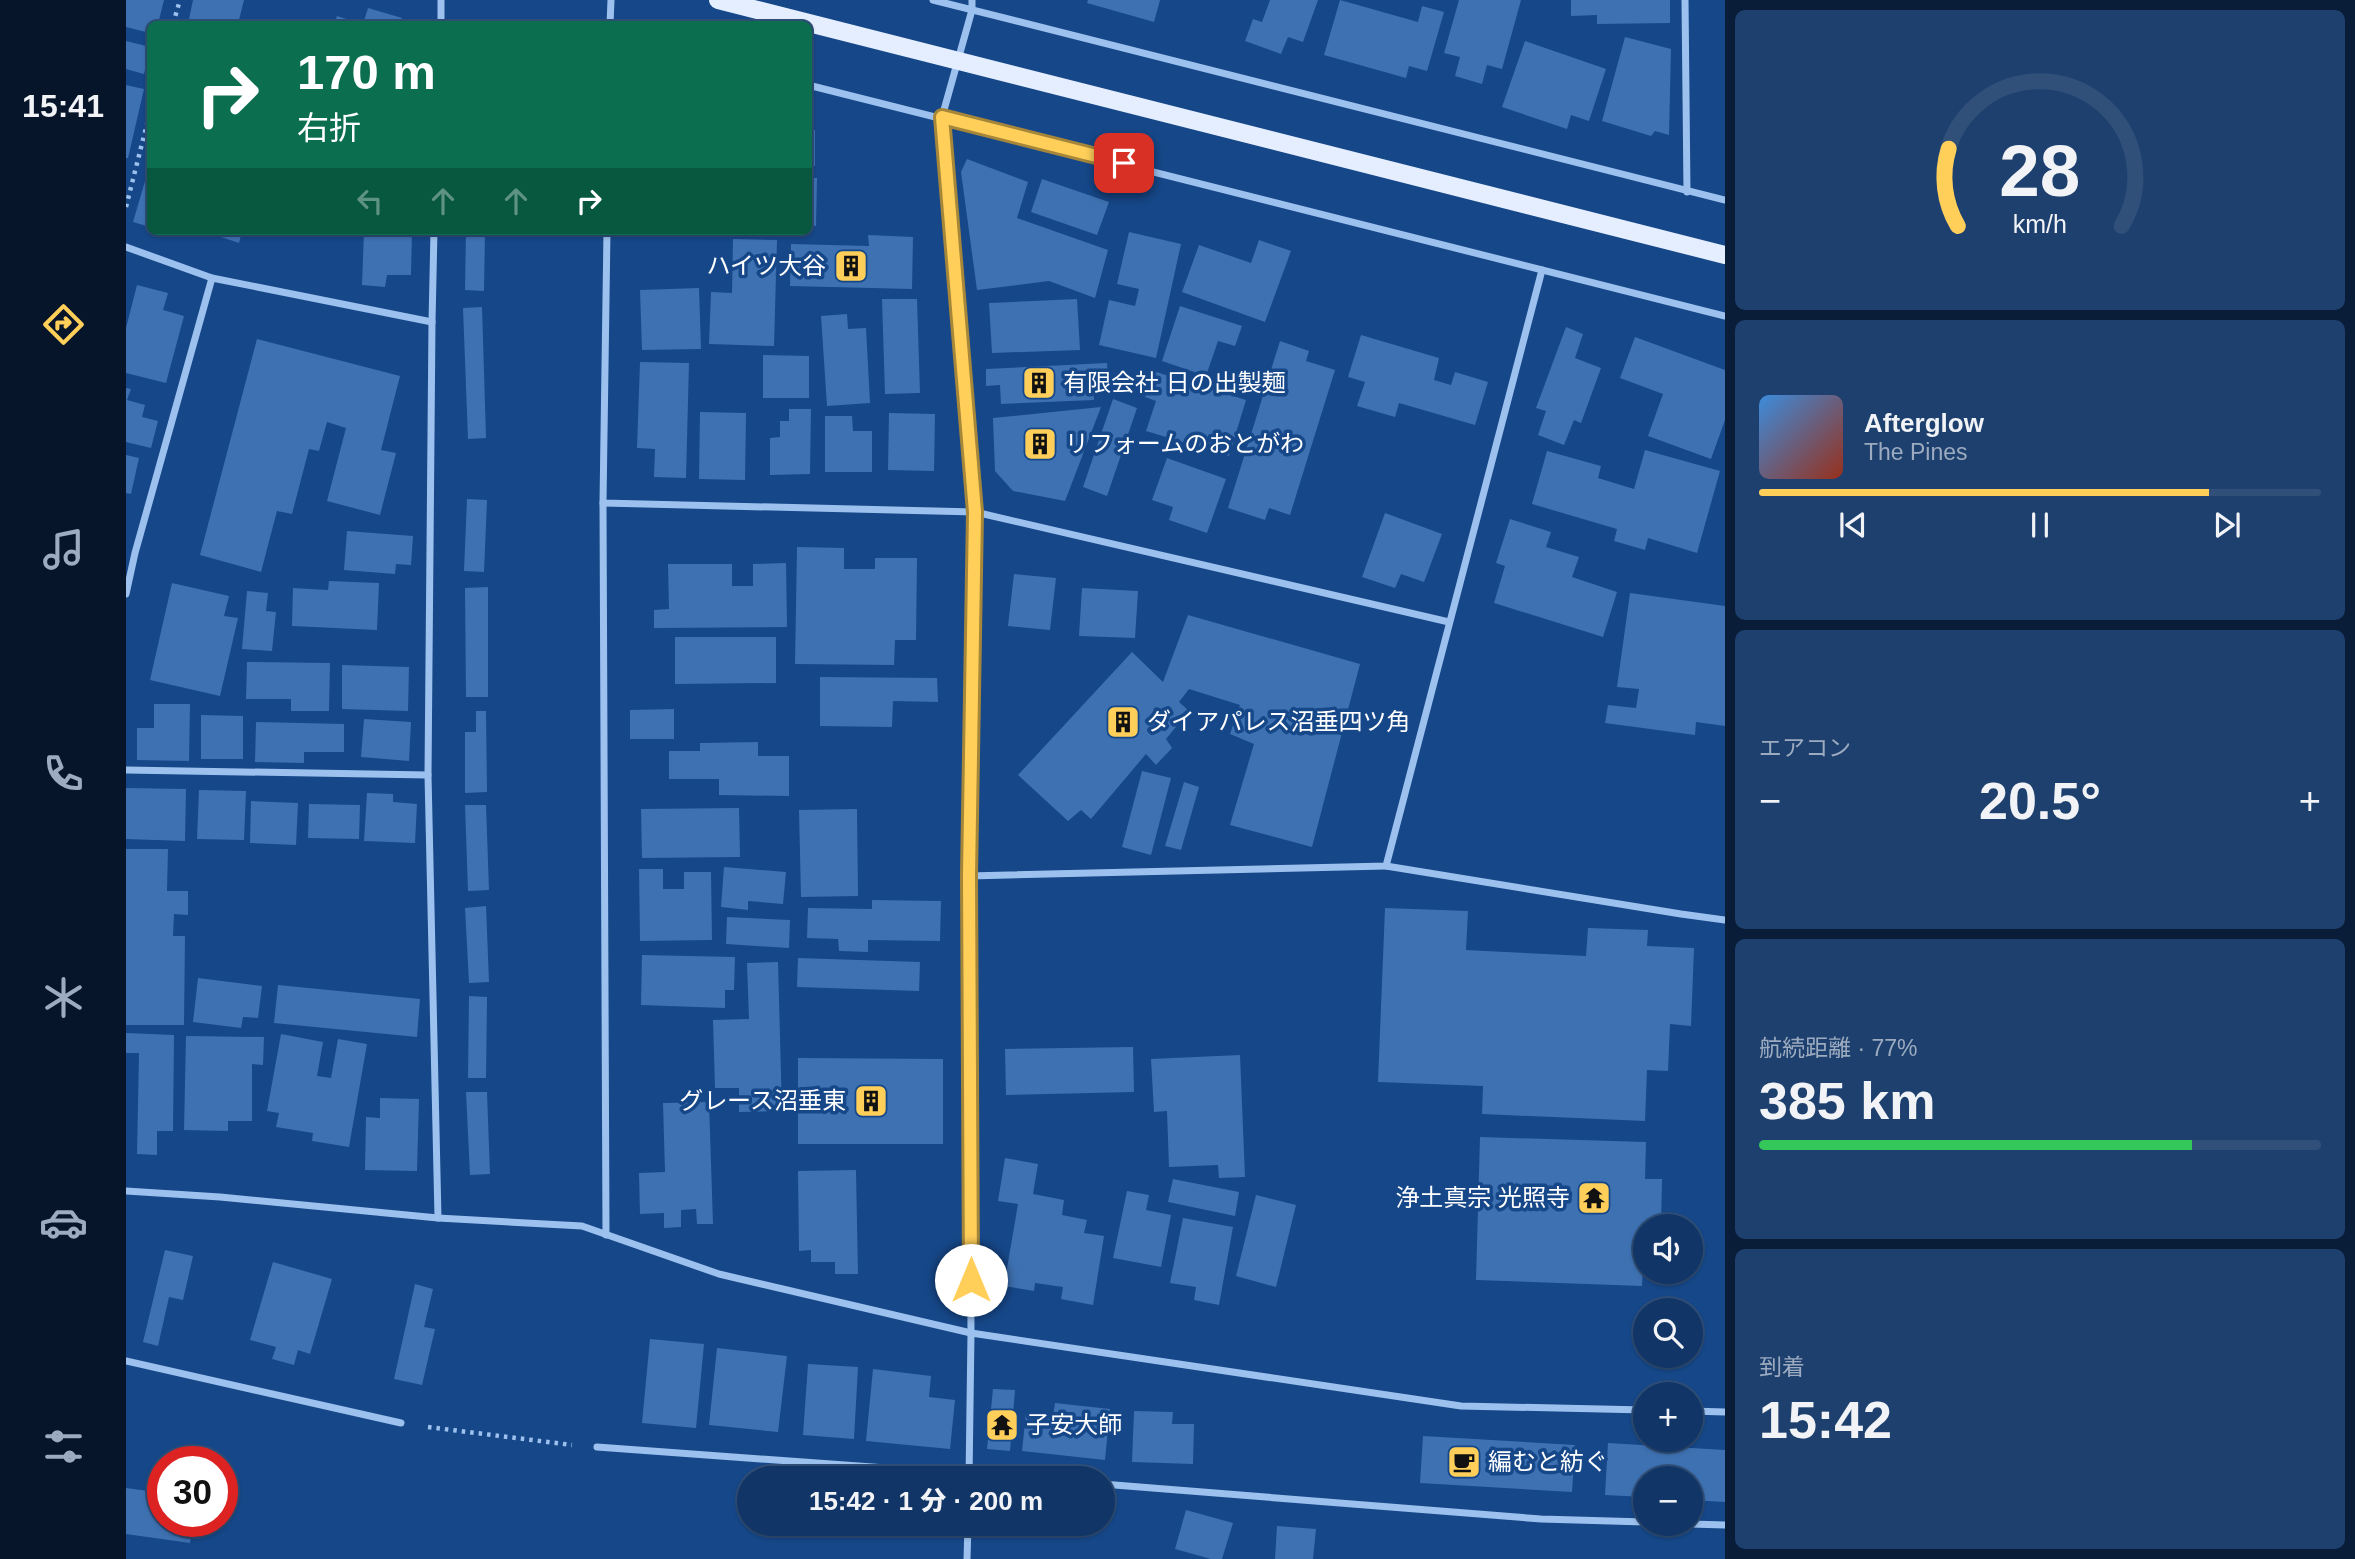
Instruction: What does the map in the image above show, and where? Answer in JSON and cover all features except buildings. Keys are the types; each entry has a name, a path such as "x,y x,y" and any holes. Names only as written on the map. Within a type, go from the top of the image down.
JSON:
{"main road":[{"path":"718,0 801,21"},
{"path":"812,24 1725,255"}],"street":[{"path":"440,21 441,0"},
{"path":"610,21 611,0"},
{"path":"933,0 1725,200"},
{"path":"969,1466 969,876 975,512 942,117 972,10 972,0"},
{"path":"1685,0 1688,192"},
{"path":"812,86 1725,316"},
{"path":"434,235 428,775 438,1218"},
{"path":"606,1235 603,503 607,235"},
{"path":"126,247 212,278 432,321"},
{"path":"1386,866 1542,270"},
{"path":"126,594 212,278"},
{"path":"603,503 975,512 1449,622"},
{"path":"126,551 135,553"},
{"path":"126,770 428,775"},
{"path":"969,876 1386,866 1681,915 1725,919"},
{"path":"126,1191 220,1197 438,1218 582,1226 719,1274 971,1334 1461,1406 1633,1410"},
{"path":"126,1361 401,1423"},
{"path":"1703,1411 1725,1412"},
{"path":"597,1447 841,1466"},
{"path":"1115,1485 1541,1518 1633,1522"},
{"path":"1703,1524 1725,1525"},
{"path":"967,1559 968,1536"}],"path":[{"path":"174,21 180,0"},
{"path":"126,207 147,124"},
{"path":"401,1423 514,1439 597,1447"}],"place":[{"name":"ハイツ大谷","path":"851,266"},
{"name":"有限会社 日の出製麺","path":"1039,383"},
{"name":"リフォームのおとがわ","path":"1040,444"},
{"name":"ダイアパレス沼垂四ツ角","path":"1123,722"},
{"name":"グレース沼垂東","path":"871,1101"},
{"name":"浄土真宗 光照寺","path":"1594,1198"},
{"name":"子安大師","path":"1002,1425"},
{"name":"編むと紡ぐ","path":"1464,1462"}],"route":[{"path":"971,1280 969,876 975,512 942,117 1124,163"}]}
